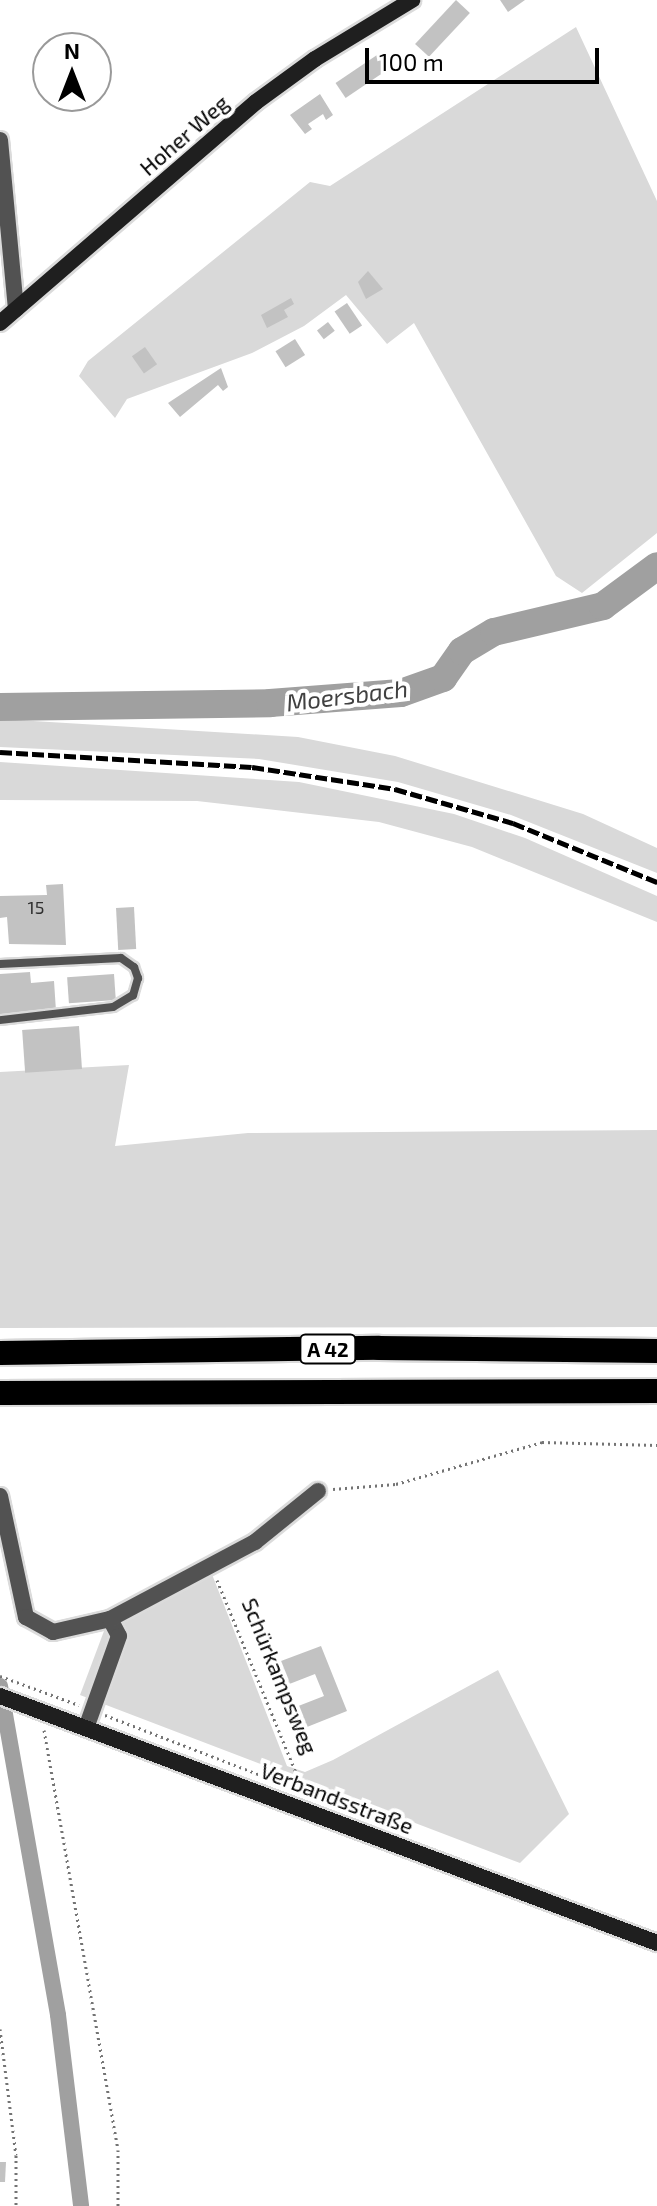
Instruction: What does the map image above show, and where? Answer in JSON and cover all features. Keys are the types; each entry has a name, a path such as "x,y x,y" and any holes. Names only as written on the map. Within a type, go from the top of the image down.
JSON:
{"highway":[{"name":"A 42","path":"0,1353 379,1348 657,1351"},
{"name":"A 42","path":"0,1393 657,1391"}],"main road":[{"name":"Hoher Weg","path":"0,323 256,102 315,59 412,0"},
{"name":"Verbandsstraße","path":"0,1696 657,1943"}],"street":[{"path":"0,140 16,309"},
{"path":"0,1496 26,1617 53,1632 110,1619 211,1566 255,1542 318,1491"},
{"path":"86,1728 119,1636 110,1619"}],"lane":[{"path":"0,964 121,958 134,967 138,978 133,995 113,1007 0,1020"}],"path":[{"path":"318,1491 396,1484 542,1442 657,1445"},
{"name":"Schürkampsweg","path":"211,1566 297,1775 294,1805"},
{"path":"0,1676 27,1686"},
{"path":"53,1730 43,1726 118,2150 118,2206"},
{"path":"0,2029 16,2155 16,2206"}],"shaded area":[{"path":"576,27 657,201 657,533 582,593 556,576 414,323 387,344 346,295 304,326 252,353 127,399 115,418 79,376 88,361 310,182 330,186"},
{"path":"0,719 298,737 395,756 583,814 657,848 657,873 511,815 398,782 259,759 0,747"},
{"path":"0,762 299,782 454,814 525,838 657,896 657,922 472,847 379,822 197,801 0,800"},
{"path":"129,1065 115,1146 248,1133 657,1130 657,1327 0,1328 0,1072"},
{"path":"206,1559 287,1766 305,1772 333,1760 498,1670 569,1814 520,1863 80,1695 113,1607"}],"building":[{"path":"456,0 470,13 429,57 415,44"},
{"path":"500,0 525,0 508,12"},
{"path":"377,55 387,70 346,98 336,83"},
{"path":"320,94 333,115 326,120 323,114 308,124 312,129 305,134 290,115"},
{"path":"368,271 383,289 366,299 358,282"},
{"path":"291,298 294,304 284,310 288,317 267,328 261,315"},
{"path":"347,303 362,325 350,334 335,311"},
{"path":"328,322 335,331 324,339 317,331"},
{"path":"295,339 305,355 286,367 275,351"},
{"path":"145,347 157,364 144,373 132,356"},
{"path":"221,368 228,387 223,391 218,385 180,417 168,403"},
{"path":"63,884 66,945 9,944 7,917 0,918 0,896 47,895 46,885"},
{"path":"134,907 136,949 118,950 116,908"},
{"path":"30,972 31,983 54,981 56,1011 0,1015 0,974"},
{"path":"114,974 116,1000 69,1003 67,977"},
{"path":"79,1026 82,1069 25,1073 22,1030"},
{"path":"321,1646 347,1711 292,1733 283,1712 324,1696 315,1674 274,1690 265,1667"},
{"path":"0,2162 6,2162 5,2182 0,2182"}],"waterway":[{"name":"Moersbach","path":"0,707 270,703 401,693 443,678 462,651 494,632 603,606 657,566"},
{"path":"0,1686 58,2015 81,2206"}],"railway":[{"path":"0,752 252,767 395,789 513,823 657,882"}]}
